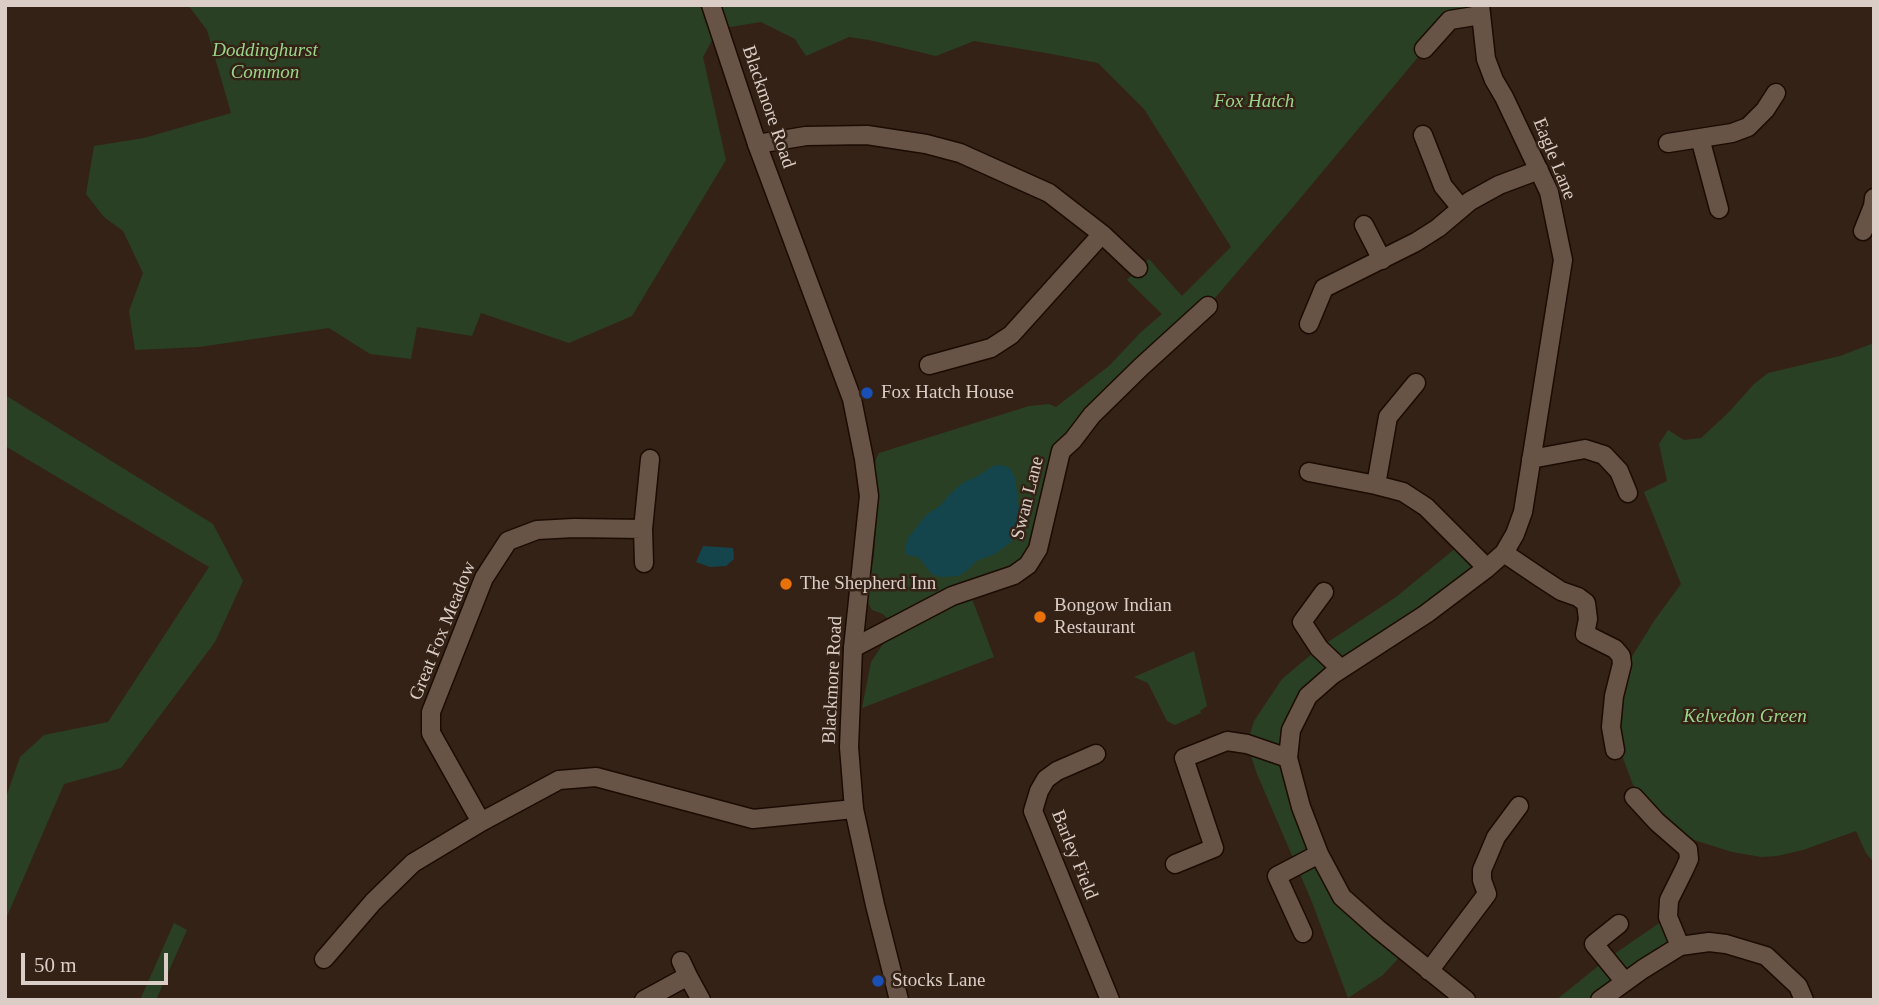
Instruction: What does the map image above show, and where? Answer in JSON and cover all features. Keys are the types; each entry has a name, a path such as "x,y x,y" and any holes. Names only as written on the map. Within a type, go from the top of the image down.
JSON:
{"street":[{"name":"Blackmore Road","path":"711,5 757,144 852,399 864,459 869,496 853,648 849,747 853,809 899,1000"},
{"path":"1424,50 1450,20 1481,10"},
{"name":"Eagle Lane","path":"1341,669 1426,614 1487,568 1504,553 1523,512 1563,260 1551,199 1486,59 1481,10"},
{"path":"1668,143 1732,133 1748,127 1765,110 1776,93"},
{"path":"757,144 806,136 867,135 926,144 960,153 1049,193 1102,234 1138,268"},
{"path":"1423,135 1443,186 1461,208"},
{"path":"1700,138 1719,209"},
{"path":"1309,324 1324,288 1416,242 1438,228 1470,201 1499,184 1539,170"},
{"path":"1863,231 1874,198"},
{"path":"1364,225 1382,260"},
{"path":"929,365 991,348 1011,335 1102,234"},
{"name":"Swan Lane","path":"853,648 952,597 1014,575 1028,565 1038,549 1061,451 1092,415 1208,306"},
{"path":"1376,485 1388,417 1416,383"},
{"path":"1531,459 1585,449 1604,455 1619,471 1628,493"},
{"path":"644,563 643,529 650,459"},
{"path":"1309,472 1403,492 1426,507 1487,568"},
{"name":"Great Fox Meadow","path":"481,822 431,733 431,712 484,578 508,541 537,530 643,529"},
{"path":"1504,553 1561,591 1586,603 1586,634 1615,649 1621,656 1622,664 1614,696 1611,727 1615,750"},
{"path":"1324,592 1302,622 1320,648 1341,669 1308,696 1291,730 1288,758 1301,807 1319,854 1342,897 1466,1000"},
{"path":"1175,864 1214,848 1184,758 1227,741 1247,744 1288,758"},
{"name":"Barley Field","path":"1096,754 1057,771 1046,779 1039,790 1033,811 1110,1000"},
{"path":"324,959 373,902 413,863 559,780 596,777 753,819 853,809"},
{"path":"1634,797 1688,849 1689,859 1669,900 1668,917 1680,946"},
{"path":"1429,971 1487,894 1482,870 1496,837 1519,806"},
{"path":"1303,933 1278,876 1319,854"},
{"path":"1619,924 1594,944 1625,982"},
{"path":"1600,1000 1680,946 1709,942 1726,944 1766,956 1798,986 1804,1000"},
{"path":"644,1000 685,969 701,1000"}],"green space":[{"path":"188,5 1480,5 1439,32 1208,306 1073,440 1032,559 969,591 994,657 862,708 871,662 895,626 883,614 872,610 866,599 874,556 878,496 875,466 879,453 1029,406 1049,404 1056,407 1109,366 1162,314 1127,280 1138,268 1149,259 1182,296 1231,247 1144,109 1098,63 1046,53 974,41 936,56 849,37 806,56 795,39 761,22 718,29 703,57 726,160 632,316 569,343 481,313 472,336 417,327 411,359 370,354 329,328 199,347 135,350 129,311 143,273 123,231 104,217 86,194 94,146 144,138 231,113 207,30"},
{"name":"Kelvedon Green","path":"1874,343 1874,863 1856,831 1803,850 1761,857 1732,852 1691,839 1663,819 1633,785 1620,750 1615,719 1623,671 1681,584 1644,492 1667,481 1659,444 1668,430 1684,440 1701,438 1768,373 1840,356"},
{"path":"5,395 213,524 243,581 215,642 121,768 64,784 5,921 5,800 20,757 44,735 108,722 209,567 5,446"},
{"path":"1462,543 1487,568 1308,696 1288,758 1343,897 1405,951 1383,975 1348,998 1247,744 1254,721 1282,679 1319,648 1396,597"},
{"path":"1194,651 1207,706 1201,713 1175,725 1167,721 1148,683 1134,677"},
{"path":"1668,917 1680,946 1600,1000 1556,1000 1607,959"},
{"path":"174,923 187,930 156,1000 140,1000"}],"water":[{"path":"993,466 1010,468 1015,478 1019,509 1011,542 995,554 976,561 959,576 941,577 932,574 918,557 907,555 905,549 908,538 927,514 940,506 964,482"},
{"path":"703,546 733,548 734,559 726,566 710,567 696,562"}],"place":[{"name":"Fox Hatch House","path":"867,393"},
{"name":"The Shepherd Inn","path":"786,584"},
{"name":"Bongow Indian Restaurant","path":"1040,617"},
{"name":"Stocks Lane","path":"878,981"}],"park label":[{"name":"Doddinghurst Common","path":"265,62"},
{"name":"Fox Hatch","path":"1254,102"}]}
